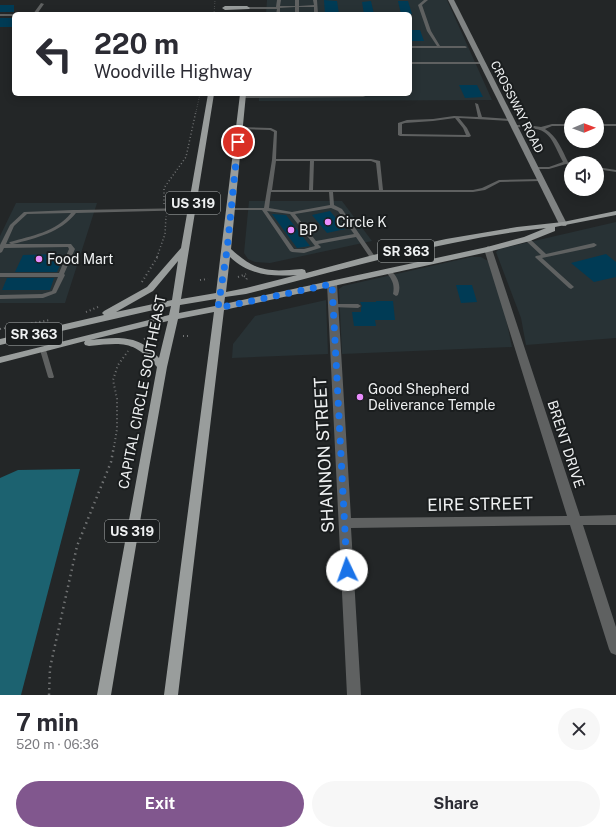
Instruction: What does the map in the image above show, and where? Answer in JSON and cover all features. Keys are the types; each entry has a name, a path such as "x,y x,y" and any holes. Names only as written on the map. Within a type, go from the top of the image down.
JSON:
{"main road":[{"path":"226,0 224,11 247,11 248,0"},
{"name":"CAPITAL CIRCLE SOUTHEAST","path":"104,695 162,367 176,302 211,96"},
{"name":"US 319","path":"171,695 219,302 227,250 243,96"},
{"name":"SR 363","path":"0,360 151,321 173,317 219,302 246,291 373,258 517,228 563,224 616,213"},
{"name":"SR 363","path":"0,342 176,302 219,302 332,284 527,239 563,224"},
{"path":"68,326 107,313 150,289 185,248"},
{"path":"227,250 239,262 256,271 268,273 328,270"},
{"path":"65,344 126,340 143,347 162,367"}],"street":[{"name":"CROSSWAY ROAD","path":"451,0 563,224"},
{"name":"BRENT DRIVE","path":"488,249 616,649"},
{"name":"SHANNON STREET","path":"332,284 354,695"},
{"name":"EIRE STREET","path":"344,523 616,520"}],"lane":[{"path":"278,12 279,0"},
{"path":"297,0 297,12"},
{"path":"315,0 316,12"},
{"path":"426,0 420,5 429,31 439,47"},
{"path":"36,12 42,4"},
{"path":"247,11 315,6"},
{"path":"0,15 12,15"},
{"path":"412,47 464,48"},
{"path":"412,63 483,63"},
{"path":"476,104 480,118"},
{"path":"456,117 465,128 469,136 400,136 400,123 405,121 456,117 480,118 543,128 552,125 564,125"},
{"path":"604,125 615,125"},
{"path":"240,128 271,129 276,132 274,160 265,209 292,250 304,251 318,247 292,213"},
{"path":"543,128 551,134 564,156"},
{"path":"274,160 371,160 378,162 381,191"},
{"path":"311,191 312,160"},
{"path":"536,168 549,168 564,164"},
{"path":"604,169 616,171"},
{"path":"269,192 473,191 483,189 499,181 541,180"},
{"path":"331,191 332,206"},
{"path":"231,209 265,209 292,213 332,206 340,210 373,258"},
{"path":"1,248 12,224 26,213 192,209"},
{"path":"1,248 58,228 70,220 75,211"},
{"path":"316,243 357,235"},
{"path":"527,239 546,256"},
{"path":"0,297 49,295 56,290 72,249 69,245 1,248"},
{"path":"571,287 538,257 594,245"},
{"path":"388,271 396,281 398,288 396,294"},
{"path":"0,275 62,275"},
{"path":"333,306 358,306"},
{"path":"43,350 51,377"}],"path":[{"path":"214,12 215,0"},
{"path":"164,206 164,188 186,158 200,96"},
{"path":"137,286 142,282 153,266 159,253 165,233 166,214"},
{"path":"238,277 244,276 247,278 246,280"},
{"path":"200,280 208,279"},
{"path":"82,313 103,305"},
{"path":"0,329 56,319"},
{"path":"148,337 150,329"},
{"path":"184,336 190,336"},
{"path":"144,339 148,337 155,337"},
{"path":"48,695 50,668 76,546 111,462 117,429 117,399 113,380 118,365 130,350"}],"shaded area":[{"path":"267,0 447,0 492,100 259,101 259,96 412,96 412,12 266,12"},
{"path":"249,201 342,201 372,241 270,263 255,262 248,259 244,253"},
{"path":"16,203 97,203 65,303 0,303 0,236"},
{"path":"616,222 616,338 526,345 521,318 496,252 499,249"},
{"path":"471,257 481,257 488,261 505,314 512,347 342,354 339,289 343,286"},
{"path":"326,300 328,354 232,358 233,344 255,316"},
{"path":"80,469 21,695 0,695 0,478 18,470"}],"building":[{"path":"324,0 337,1 339,12 325,12"},
{"path":"371,1 374,12 364,12 362,2"},
{"path":"398,1 408,1 411,12 401,12"},
{"path":"0,5 14,5 14,12 0,12"},
{"path":"0,18 12,18 12,27 0,27"},
{"path":"412,30 420,30 424,41 412,41"},
{"path":"459,85 477,85 483,97 465,98"},
{"name":"Circle K","path":"330,211 345,229 327,233 312,215"},
{"name":"BP","path":"272,214 286,215 310,246 297,248"},
{"path":"59,254 59,256 64,256 57,272 15,272 23,255"},
{"path":"606,254 616,262 616,277 594,282 571,263"},
{"path":"7,278 54,278 50,290 2,290"},
{"path":"456,285 472,285 477,302 461,303"},
{"path":"393,301 395,320 375,320 376,326 354,326 352,312 361,312 362,306 360,302"}],"place":[{"name":"Circle K","path":"328,222"},
{"name":"BP","path":"291,230"},
{"name":"Food Mart","path":"39,259"},
{"name":"Good Shepherd Deliverance Temple","path":"360,397"}],"route":[{"path":"238,142 227,250 218,308 332,284 347,570"}]}
